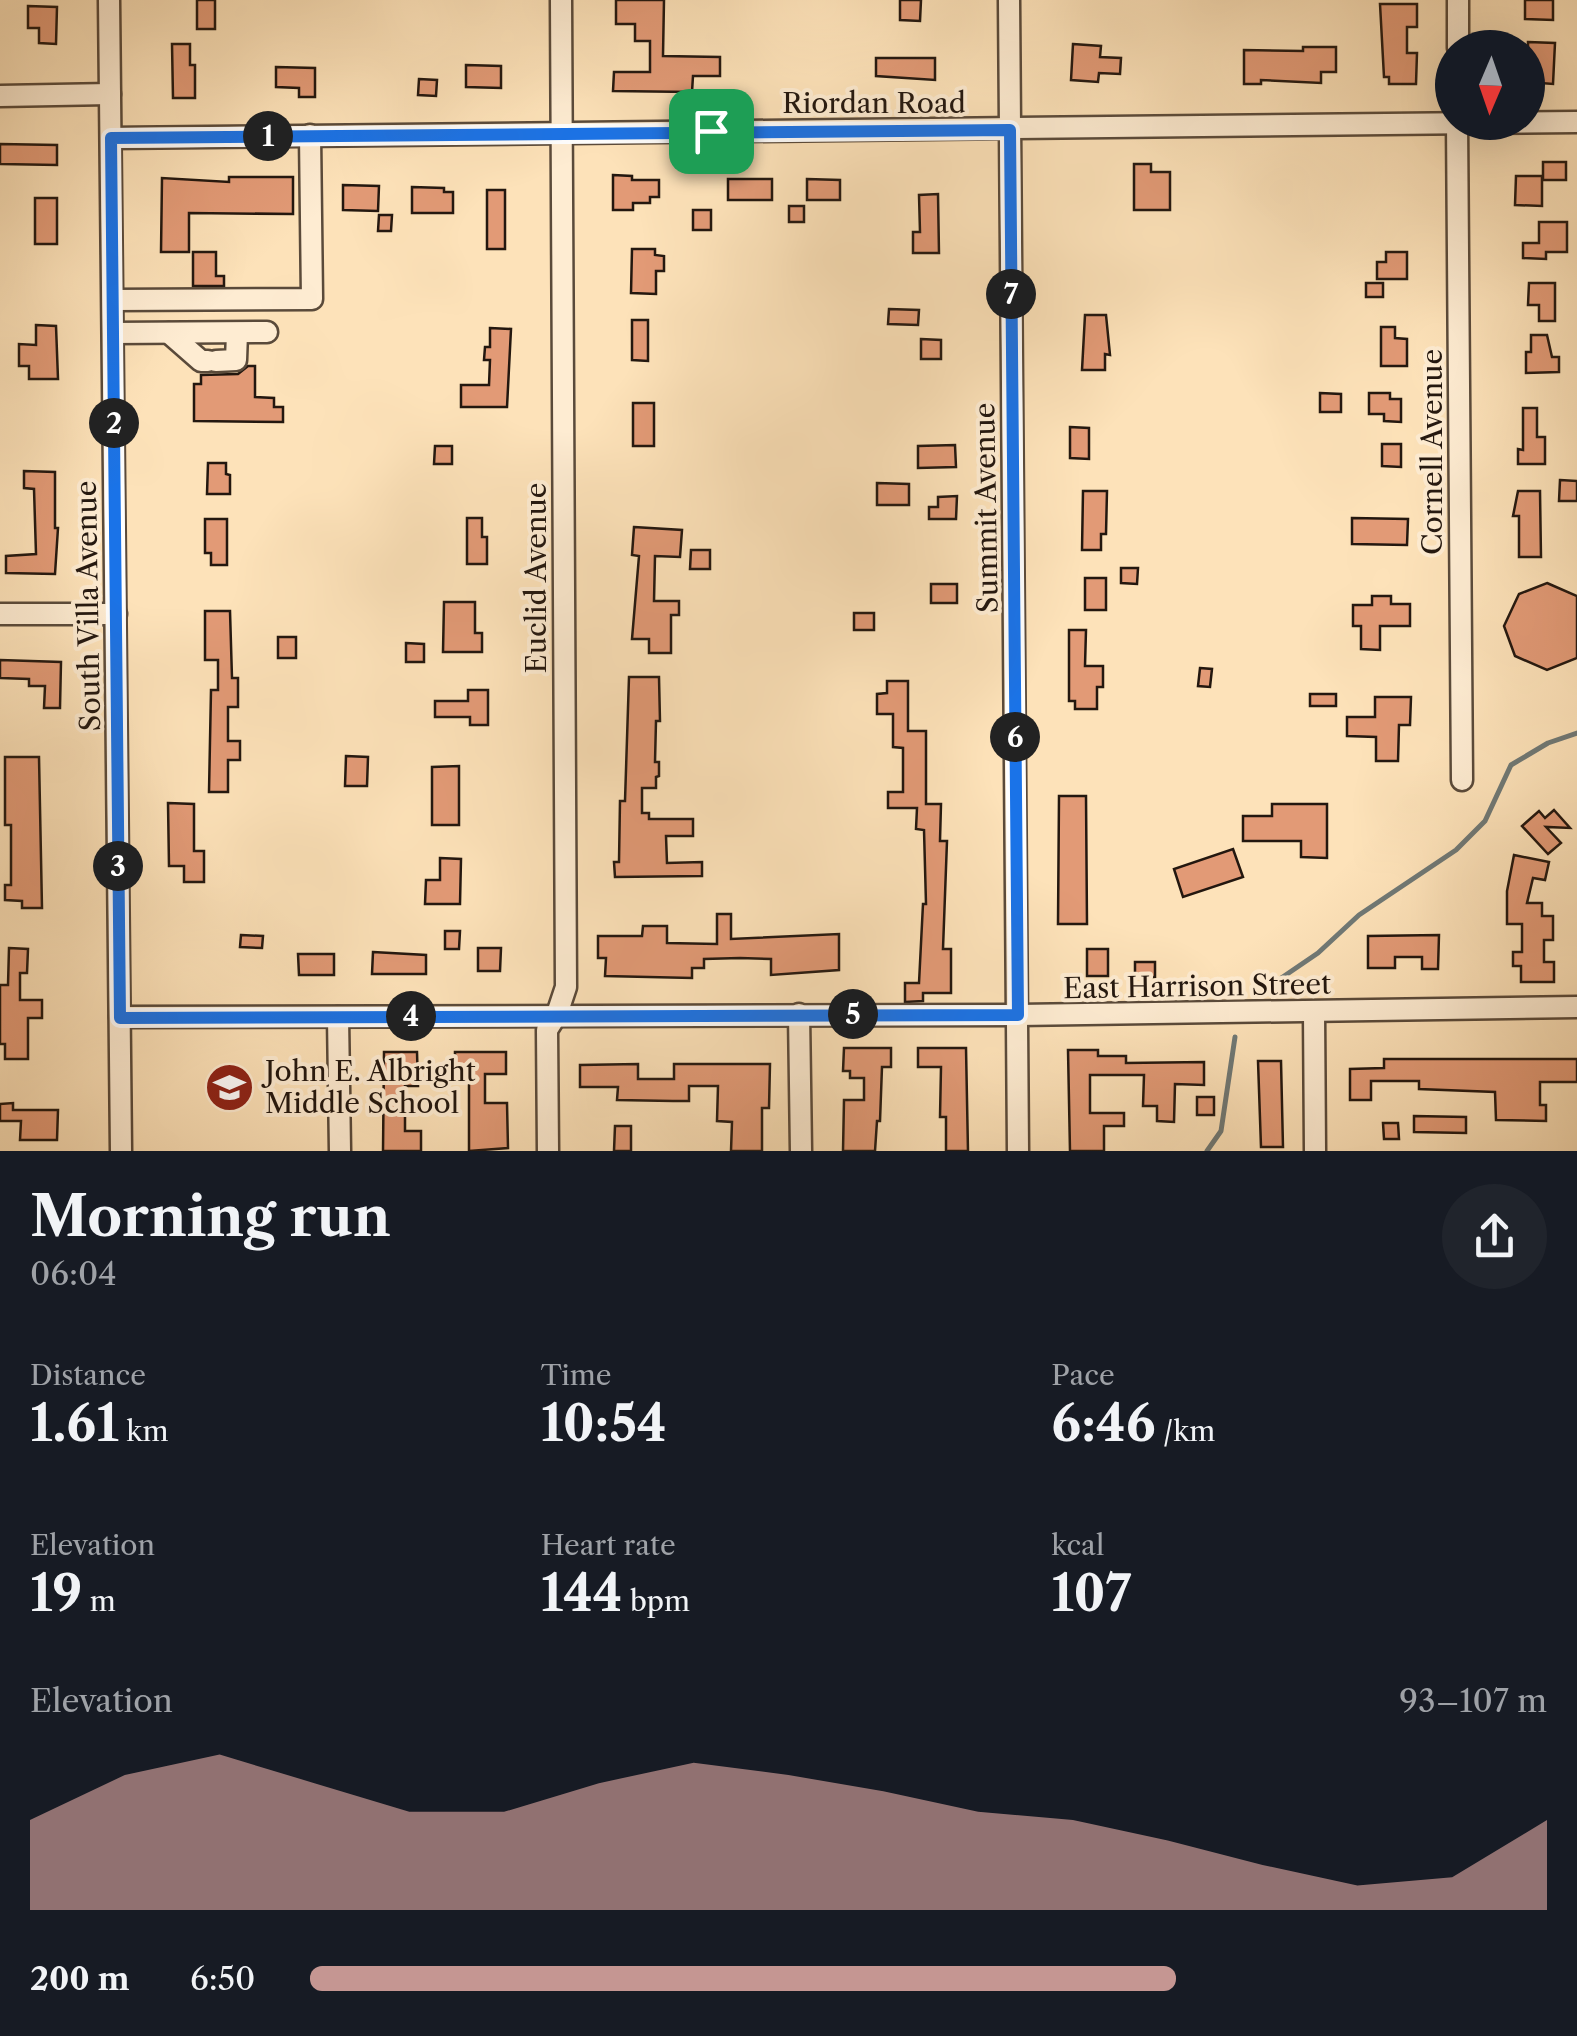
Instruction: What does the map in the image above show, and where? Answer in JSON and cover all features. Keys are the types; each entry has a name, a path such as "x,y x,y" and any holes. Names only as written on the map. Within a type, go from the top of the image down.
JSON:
{"street":[{"name":"South Villa Avenue","path":"109,0 120,1151"},
{"name":"Euclid Avenue","path":"548,1151 547,1030 566,987 561,0"},
{"name":"Summit Avenue","path":"1010,0 1018,1151"},
{"path":"1458,0 1458,30"},
{"path":"0,96 110,94"},
{"name":"Riordan Road","path":"1545,122 1577,122"},
{"name":"Riordan Road","path":"111,138 1435,123"},
{"path":"112,300 312,299 310,135"},
{"name":"Cornell Avenue","path":"1458,140 1462,780"},
{"path":"113,334 267,332"},
{"path":"169,333 201,361 236,360 237,333"},
{"path":"0,614 116,614"},
{"name":"East Harrison Street","path":"120,1018 1018,1015 1577,1007"},
{"path":"1314,1012 1315,1151"},
{"path":"799,1014 801,1151"},
{"path":"338,1017 340,1151"}],"building":[{"path":"197,0 215,0 215,29 197,29"},
{"path":"616,0 664,0 663,56 720,57 720,76 693,76 692,92 613,91 614,72 650,72 650,41 635,41 635,24 616,24"},
{"path":"900,0 921,0 920,21 900,20"},
{"path":"1525,0 1553,0 1553,20 1525,19"},
{"path":"1380,4 1417,4 1417,27 1407,27 1407,53 1417,53 1416,84 1389,84 1389,77 1384,77"},
{"path":"28,6 57,7 56,44 39,43 39,28 28,28"},
{"path":"1545,43 1555,43 1553,84 1545,83"},
{"path":"172,44 190,44 190,65 195,65 195,98 173,98"},
{"path":"1073,44 1101,46 1100,57 1121,58 1120,74 1099,73 1098,82 1071,80"},
{"path":"1303,47 1336,47 1336,72 1321,72 1321,83 1261,80 1261,84 1244,84 1244,50 1303,51"},
{"path":"876,58 935,58 935,80 876,76"},
{"path":"466,65 501,66 501,88 466,87"},
{"path":"276,67 315,68 315,97 299,97 299,88 276,87"},
{"path":"419,79 437,80 436,96 418,95"},
{"path":"0,144 57,145 57,165 0,164"},
{"path":"1543,162 1566,162 1566,180 1543,180"},
{"path":"1134,164 1151,164 1151,172 1170,172 1170,210 1134,210"},
{"path":"613,175 659,180 659,197 650,197 650,203 633,203 633,210 613,210"},
{"path":"1516,176 1542,176 1542,206 1515,205"},
{"path":"229,177 293,177 293,214 189,213 189,252 161,252 162,178 229,182"},
{"path":"728,179 772,179 772,200 728,200"},
{"path":"807,179 840,180 840,200 807,200"},
{"path":"343,185 379,186 378,211 343,210"},
{"path":"412,187 453,192 453,213 412,213"},
{"path":"487,190 505,190 505,249 487,249"},
{"path":"938,194 939,253 913,253 913,232 920,232 919,195"},
{"path":"35,198 57,198 57,244 35,244"},
{"path":"789,206 804,206 804,222 789,222"},
{"path":"693,210 711,210 711,230 693,230"},
{"path":"379,215 392,215 391,231 378,231"},
{"path":"1539,222 1567,222 1567,252 1546,252 1546,259 1523,258 1523,243 1539,243"},
{"path":"632,249 655,249 655,255 664,256 664,271 656,271 656,294 631,293"},
{"path":"193,252 216,252 216,276 224,276 224,286 193,286"},
{"path":"1386,252 1407,252 1407,279 1377,279 1377,262 1386,262"},
{"path":"1366,283 1383,283 1383,297 1366,297"},
{"path":"1529,283 1555,283 1555,321 1539,321 1539,305 1528,305"},
{"path":"889,309 919,310 918,325 888,324"},
{"path":"1085,315 1106,315 1110,355 1105,354 1105,370 1082,370"},
{"path":"632,320 648,320 648,361 632,360"},
{"path":"36,325 56,326 58,379 29,379 29,366 19,366 19,344 36,345"},
{"path":"1381,327 1395,327 1395,338 1407,339 1407,366 1381,366"},
{"path":"490,328 511,329 507,407 461,407 461,385 489,385 490,360 484,360 485,347 490,347"},
{"path":"1531,335 1547,335 1552,357 1559,357 1559,372 1526,373"},
{"path":"921,339 941,340 941,359 921,359"},
{"path":"255,366 255,397 274,398 274,407 283,407 283,422 194,421 194,384 201,384 201,375 238,374"},
{"path":"1320,393 1341,394 1341,412 1320,412"},
{"path":"1369,393 1390,393 1390,399 1401,399 1401,422 1384,421 1384,414 1369,414"},
{"path":"633,403 654,403 654,446 633,446"},
{"path":"1523,408 1537,408 1537,437 1545,437 1545,464 1518,464 1518,449 1523,450"},
{"path":"1070,427 1089,428 1089,459 1070,458"},
{"path":"1382,444 1401,444 1401,467 1382,466"},
{"path":"955,445 956,467 918,468 918,446"},
{"path":"435,446 452,446 452,464 434,464"},
{"path":"208,463 226,463 230,494 207,494"},
{"path":"24,471 55,472 55,574 6,573 6,556 36,554 34,489 24,488"},
{"path":"1560,480 1577,481 1577,501 1559,501"},
{"path":"877,483 909,484 909,505 877,505"},
{"path":"1083,491 1107,491 1106,534 1101,534 1101,550 1082,550"},
{"path":"1518,491 1540,491 1541,557 1519,557 1519,516 1513,516"},
{"path":"957,496 956,519 929,519 929,507 938,507 938,497"},
{"path":"467,518 482,518 487,564 467,564"},
{"path":"1352,518 1408,519 1407,545 1352,544"},
{"path":"205,519 227,519 227,565 211,565 211,553 205,553"},
{"path":"634,527 682,530 680,557 655,556 654,601 679,601 679,615 671,615 671,653 649,653 649,639 632,639 639,556 632,555"},
{"path":"691,550 710,550 710,569 690,569"},
{"path":"1121,568 1138,568 1137,584 1121,583"},
{"path":"1085,578 1106,578 1106,610 1085,610"},
{"path":"1547,583 1577,596 1577,658 1547,670 1515,656 1504,626 1519,594"},
{"path":"931,584 957,584 957,603 931,603"},
{"path":"1372,596 1391,596 1391,604 1410,604 1410,626 1380,626 1380,650 1361,649 1361,626 1353,626 1353,605 1372,605"},
{"path":"444,602 475,602 475,633 482,633 482,652 443,652"},
{"path":"205,611 230,611 232,678 238,678 238,707 228,707 228,741 240,741 240,760 228,760 228,792 209,792 211,690 218,690 218,660 205,660"},
{"path":"854,613 874,613 874,630 854,630"},
{"path":"1069,630 1086,630 1085,666 1103,666 1103,687 1097,687 1097,709 1075,709 1075,701 1069,701"},
{"path":"278,637 296,637 296,658 278,658"},
{"path":"406,643 424,644 424,662 406,662"},
{"path":"0,660 61,662 60,708 44,708 45,686 29,686 29,679 0,678"},
{"path":"1200,668 1212,669 1210,687 1198,686"},
{"path":"629,677 659,677 660,721 656,721 655,762 659,762 659,776 656,788 642,788 642,813 649,813 649,819 693,819 693,836 666,836 667,863 702,862 702,876 615,877 614,862 619,862 620,801 625,801"},
{"path":"887,681 908,681 908,731 926,731 926,804 941,804 940,841 947,841 943,949 951,949 951,993 923,993 923,1001 905,1002 905,983 919,983 926,904 924,830 916,829 917,808 888,808 888,792 903,792 903,748 893,747 893,714 877,714 877,694 887,693"},
{"path":"468,690 488,690 488,725 470,725 470,717 435,717 435,701 468,701"},
{"path":"1310,694 1336,694 1336,706 1310,706"},
{"path":"1375,697 1411,697 1410,725 1399,725 1398,761 1376,761 1376,737 1347,736 1347,717 1375,717"},
{"path":"346,756 368,757 367,786 345,786"},
{"path":"5,757 39,757 42,908 22,908 22,901 5,900 5,885 11,885 11,825 5,825"},
{"path":"459,766 459,825 432,825 432,767"},
{"path":"1059,796 1086,796 1087,924 1058,924"},
{"path":"168,803 194,804 194,851 204,851 204,882 184,882 184,866 169,866"},
{"path":"1272,804 1327,804 1327,858 1301,857 1301,841 1243,841 1243,816 1272,816"},
{"path":"1554,810 1570,828 1546,827 1561,843 1548,854 1522,826 1539,811 1545,818"},
{"path":"1233,849 1243,877 1183,897 1174,869"},
{"path":"1514,855 1549,862 1545,880 1533,878 1527,903 1542,903 1542,916 1553,916 1553,940 1544,940 1544,962 1554,962 1554,982 1521,982 1521,966 1513,966 1513,952 1522,952 1522,924 1507,924 1507,891"},
{"path":"440,858 461,859 460,904 425,904 426,880 440,880"},
{"path":"717,914 731,914 731,939 839,934 839,970 771,975 771,959 740,958 704,959 704,968 692,968 692,978 605,976 606,958 598,958 598,936 642,936 643,926 667,926 667,943 717,944"},
{"path":"445,931 460,931 459,949 445,949"},
{"path":"241,935 263,936 262,948 240,947"},
{"path":"1439,935 1438,969 1422,969 1422,957 1395,957 1395,968 1368,968 1368,936"},
{"path":"9,948 28,949 27,973 20,973 20,1000 42,1000 42,1018 28,1018 28,1059 5,1059 5,1044 0,1044 0,985 8,985"},
{"path":"478,948 501,948 500,971 478,971"},
{"path":"1087,949 1108,949 1108,976 1087,976"},
{"path":"373,952 426,955 426,974 372,974"},
{"path":"298,954 334,954 334,975 299,975"},
{"path":"1135,962 1155,962 1155,977 1135,977"},
{"path":"844,1048 891,1048 891,1067 882,1067 875,1151 843,1151 844,1100 864,1100 864,1078 850,1078 850,1071 843,1071"},
{"path":"918,1048 966,1048 968,1151 946,1151 946,1117 940,1117 941,1067 918,1067"},
{"path":"1068,1050 1098,1050 1098,1056 1126,1056 1126,1063 1204,1062 1204,1085 1175,1084 1174,1122 1157,1121 1157,1106 1143,1106 1144,1075 1090,1075 1090,1113 1124,1113 1124,1126 1104,1126 1104,1151 1070,1151"},
{"path":"384,1052 417,1052 418,1086 405,1086 405,1131 421,1131 421,1151 383,1151"},
{"path":"455,1052 506,1052 506,1074 485,1074 485,1103 507,1103 508,1148 469,1151 469,1068 455,1068"},
{"path":"1384,1059 1577,1059 1577,1082 1540,1082 1540,1105 1546,1105 1546,1121 1496,1120 1495,1092 1419,1089 1419,1081 1371,1081 1371,1100 1350,1100 1350,1069 1384,1068"},
{"path":"1258,1061 1281,1061 1283,1147 1261,1147"},
{"path":"638,1064 638,1079 674,1079 674,1064 770,1064 769,1108 762,1108 762,1151 731,1151 732,1122 717,1121 718,1086 689,1086 689,1101 617,1100 618,1087 580,1087 580,1065"},
{"path":"1197,1097 1214,1097 1214,1115 1197,1115"},
{"path":"13,1103 13,1110 58,1110 57,1140 20,1140 21,1121 0,1121 0,1104"},
{"path":"1414,1116 1466,1117 1466,1133 1414,1132"},
{"path":"1383,1123 1398,1123 1399,1139 1384,1139"},
{"path":"615,1126 631,1126 631,1151 614,1151"}],"waterway":[{"path":"1271,985 1318,953 1359,915 1456,850 1485,821 1511,765 1548,743 1577,733"},
{"path":"1207,1151 1221,1131 1235,1037"}],"place":[{"name":"John E. Albright Middle School","path":"230,1087"}],"route":[{"path":"1010,130 1018,1015 120,1018 111,138 711,131 1010,130"}]}
